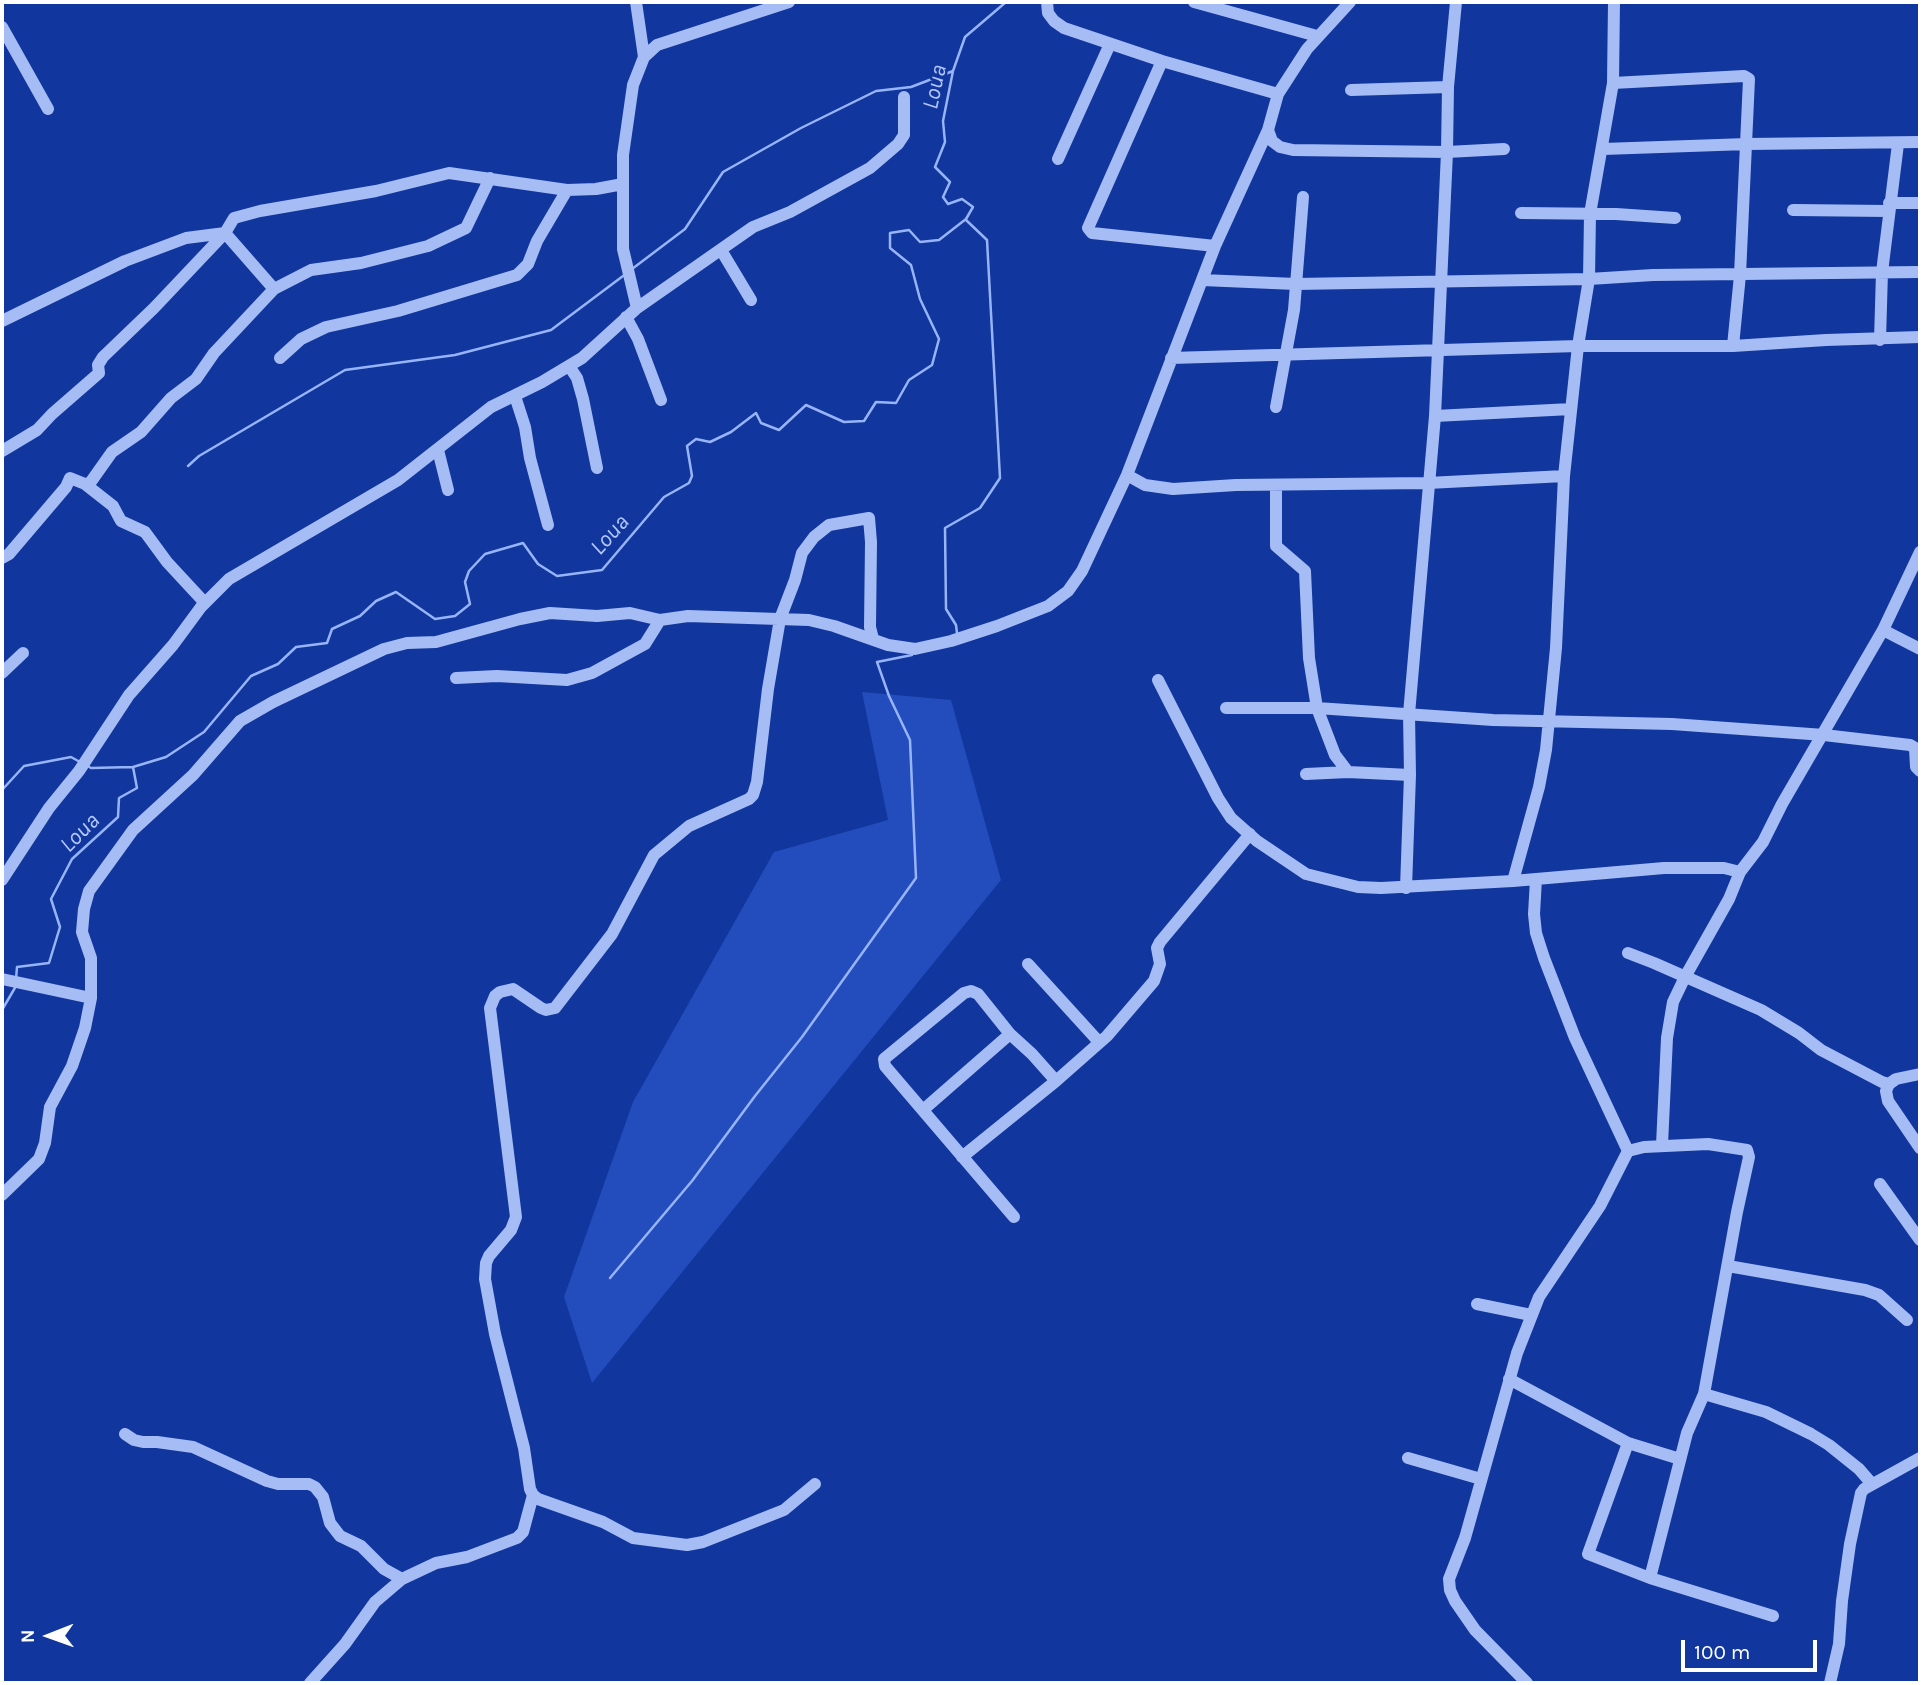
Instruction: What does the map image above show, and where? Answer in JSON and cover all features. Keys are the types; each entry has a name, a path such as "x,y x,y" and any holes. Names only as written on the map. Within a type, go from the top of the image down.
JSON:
{"street":[{"path":"636,2 644,57"},
{"path":"637,308 622,249 623,155 633,85 644,57 657,45 764,6 789,2"},
{"path":"1047,2 1048,13 1064,28 1162,61 1278,94"},
{"path":"1194,2 1317,36"},
{"path":"2,1195 39,1159 45,1143 50,1107 72,1066 85,1028 91,998 91,958 82,932 89,891 133,830 193,775 240,721 273,702 384,649 407,643 436,642 520,618 550,613 630,613 660,620 688,616 809,620 888,645 915,649 957,640 1048,606 1068,591 1082,571 1127,475 1215,246 1268,130 1278,94 1317,36 1350,2"},
{"path":"1406,888 1409,714 1435,416 1448,87 1456,2"},
{"path":"1513,881 1539,787 1549,721 1556,648 1564,476 1578,346 1589,279 1590,214 1613,83 1614,2"},
{"path":"2,27 48,109"},
{"path":"1058,159 1110,44"},
{"path":"1162,61 1088,228 1091,233 1215,246"},
{"path":"1613,83 1746,76 1749,79 1740,275 1733,346"},
{"path":"1351,90 1448,87"},
{"path":"2,880 49,808 89,757 129,695 205,603 229,579 398,481 491,407 582,358 637,308 753,227 790,212 870,168 898,144 904,135 904,97"},
{"path":"1268,130 1272,141 1280,147 1293,150 1447,152 1504,149"},
{"path":"1602,149 1920,142"},
{"path":"1880,340 1882,272 1888,207 1898,144"},
{"path":"2,451 37,430 99,373 103,357 225,233 234,218 376,191 449,173 567,190 596,190 623,184"},
{"path":"85,484 95,477 112,452 141,432 171,398 196,379 214,353 274,289 311,270 361,263 428,246 466,228 490,178"},
{"path":"280,358 301,339 326,327 398,311 517,275 528,264 537,242 567,190"},
{"path":"1276,407 1294,310 1303,197"},
{"path":"1793,209 1888,207 1920,203"},
{"path":"1521,213 1675,218"},
{"path":"225,233 274,289"},
{"path":"2,321 125,261 186,238 225,233"},
{"path":"721,250 751,300"},
{"path":"1202,280 1296,284 1589,279 1653,275 1920,272"},
{"path":"626,317 638,339 661,400"},
{"path":"1171,358 1578,346 1733,346 1920,337"},
{"path":"569,366 577,379 583,399 597,468"},
{"path":"515,396 548,525"},
{"path":"1435,416 1572,409"},
{"path":"438,450 448,490"},
{"path":"1127,475 1145,485 1161,488 1428,483 1564,476"},
{"path":"2,558 9,554 51,501 66,487 70,478 85,484 113,506 121,521 145,532 167,562 205,603"},
{"path":"1276,485 1276,546 1302,568 1306,576 1309,658 1317,708 1321,725 1335,755 1348,772"},
{"path":"815,1484 784,1510 703,1542 687,1545 633,1538 603,1522 533,1495 495,1334 485,1279 489,1256 511,1230 516,1217 490,1008 500,992 513,989 541,1008 555,1008 612,934 654,855 689,826 753,795 780,619 802,553 814,537 829,525 869,518 872,542 870,626 873,639"},
{"path":"1662,1145 1667,1038 1673,1002 1729,899 1740,872 1763,842 1782,804 1915,579 1920,552"},
{"path":"456,678 497,676 567,680 592,673 645,644 660,620"},
{"path":"1883,630 1920,649"},
{"path":"2,673 23,653"},
{"path":"1158,680 1218,798 1231,818 1269,850 1306,874 1358,887 1406,888 1664,868 1724,868 1740,872"},
{"path":"1226,708 1317,708 1549,721 1671,724 1824,735 1910,745 1915,748 1916,767 1920,771"},
{"path":"1306,774 1348,772 1410,775"},
{"path":"962,1157 1056,1081 1099,1042 1154,981 1160,964 1157,948 1160,942 1250,834"},
{"path":"1536,879 1536,933 1544,958 1575,1038 1628,1151"},
{"path":"1628,953 1761,1010 1821,1050 1858,1071 1889,1084"},
{"path":"1028,964 1099,1042"},
{"path":"11,980 91,998"},
{"path":"1014,1217 883,1061 968,991 978,994 1010,1034 1056,1081"},
{"path":"923,1110 1010,1034"},
{"path":"1920,1074 1896,1079 1889,1084 1886,1091 1888,1101 1920,1148"},
{"path":"1628,1151 1687,1144 1732,1146 1747,1150 1749,1154 1704,1394 1687,1433 1650,1578"},
{"path":"1527,1683 1475,1630 1450,1590 1449,1579 1465,1538 1517,1353 1531,1315 1539,1297 1600,1206 1628,1151"},
{"path":"1880,1184 1920,1240"},
{"path":"1728,1266 1865,1290 1879,1295 1907,1320"},
{"path":"1477,1304 1531,1315"},
{"path":"1510,1380 1628,1443 1680,1459"},
{"path":"1704,1394 1766,1412 1811,1434 1860,1469 1872,1484"},
{"path":"125,1434 143,1443 157,1442 193,1447 267,1481 278,1484 309,1484 315,1487 323,1497 330,1523 340,1536 361,1546 384,1569 402,1579"},
{"path":"1628,1443 1588,1554 1650,1578 1773,1616"},
{"path":"1408,1458 1480,1479"},
{"path":"1830,1683 1839,1644 1842,1601 1861,1493 1872,1484 1920,1458"},
{"path":"310,1683 345,1644 375,1602 402,1579 436,1563 467,1557 517,1538 523,1532 533,1495"}],"shaded area":[{"path":"862,692 951,700 1001,880 592,1383 564,1297 633,1102 774,852 888,820"}],"waterway":[{"name":"Loua","path":"16,979 17,967 49,963 60,927 51,899 72,859 118,817 119,798 137,788 133,767 166,757 204,732 251,676 278,664 296,647 327,643 332,629 360,616 376,601 396,592 435,619 455,616 470,604 465,582 469,571 485,554 523,543 538,564 557,576 602,570 664,497 689,483 692,476 687,446 696,439 710,442 731,432 756,413 761,423 779,430 806,405 844,422 864,421 876,402 896,403 909,380 932,365 939,339 920,299 911,265 890,248 890,233 909,230 920,242 939,240 966,219 973,207 962,199 948,204 943,197 950,182 935,167 945,142 943,121 953,71 965,37 1006,2"},
{"path":"632,269 685,229 723,172 801,128 876,91 911,87 953,71"},
{"path":"957,633 956,625 946,609 945,528 980,508 1000,478 987,240 966,220"},
{"path":"188,466 199,456 345,370 455,355 551,330 623,276"},
{"path":"610,1278 692,1181 802,1037 916,878 910,740 889,696 877,662 912,655"},
{"path":"2,790 24,766 71,757 80,762"},
{"path":"86,765 91,768 133,767"},
{"name":"Loua","path":"2,1010 16,986"}]}
